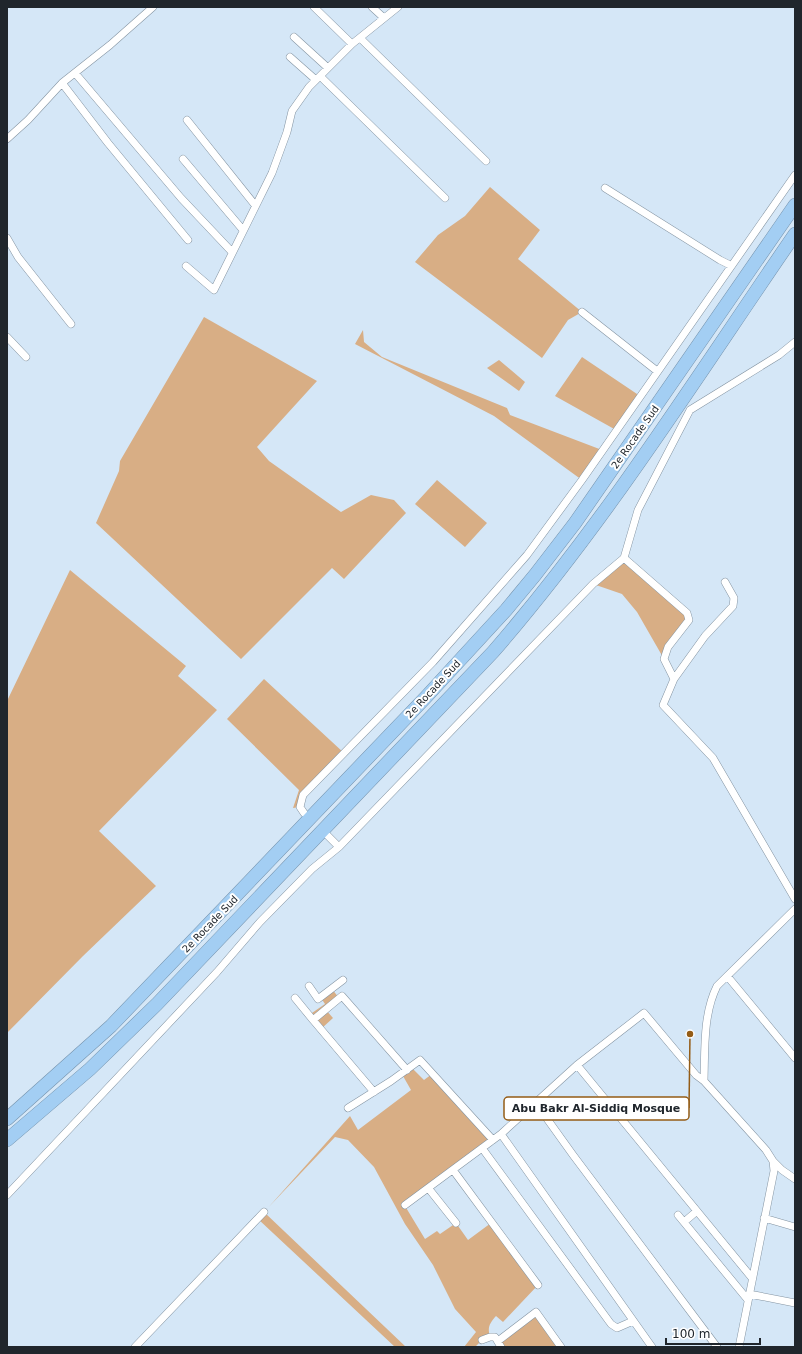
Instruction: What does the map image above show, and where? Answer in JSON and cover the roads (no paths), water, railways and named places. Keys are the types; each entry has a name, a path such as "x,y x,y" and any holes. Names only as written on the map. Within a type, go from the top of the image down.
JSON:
{"highway":[{"name":"2e Rocade Sud","path":"7,1120 111,1026 170,967 426,697 511,604 576,522 795,205"},
{"name":"2e Rocade Sud","path":"7,1140 90,1069 157,1004 462,685 518,623 566,564 612,502 795,234"}],"street":[{"path":"7,139 28,120 62,83 153,7"},
{"path":"314,7 352,44"},
{"path":"372,7 384,18"},
{"path":"186,266 214,290 272,173 287,132 292,112 318,78 352,44 398,7"},
{"path":"294,37 328,68"},
{"path":"360,38 486,161"},
{"path":"290,57 318,78 445,198"},
{"path":"75,73 180,198 232,252"},
{"path":"62,83 108,143 188,240"},
{"path":"187,120 255,206"},
{"path":"183,159 243,230"},
{"path":"304,813 300,807 303,795 433,662 527,555 582,480 730,265 795,175"},
{"path":"606,188 730,265"},
{"path":"7,238 18,256 71,324"},
{"path":"582,312 658,371"},
{"path":"7,337 26,357"},
{"path":"7,1195 217,972 260,922 312,869 339,847 592,584 624,558 638,510 690,410 779,355 795,342"},
{"path":"624,558 687,613 688,620 668,647 664,659 674,679"},
{"path":"725,582 734,598 733,606 705,636 674,679 664,705 713,758 795,899"},
{"path":"328,836 339,847"},
{"path":"704,1081 710,1000 717,986 728,977 795,909"},
{"path":"728,977 795,1058"},
{"path":"309,986 318,999 342,980"},
{"path":"332,989 339,998"},
{"path":"313,1020 342,996 407,1070"},
{"path":"295,998 374,1092"},
{"path":"405,1205 429,1189 501,1134 577,1065 644,1013 696,1075 704,1081 766,1150 772,1161 774,1171 739,1347"},
{"path":"348,1108 420,1060 493,1140"},
{"path":"577,1065 752,1278"},
{"path":"535,1102 572,1155 717,1347"},
{"path":"501,1134 652,1347"},
{"path":"482,1148 610,1324 617,1328 633,1321"},
{"path":"772,1161 795,1179"},
{"path":"453,1170 538,1285"},
{"path":"429,1189 456,1223"},
{"path":"684,1222 697,1211"},
{"path":"136,1347 264,1212"},
{"path":"678,1215 749,1297 795,1302"},
{"path":"764,1218 795,1227"},
{"path":"482,1340 495,1337 500,1344 536,1312 561,1347"}],"place":[{"name":"Abu Bakr Al-Siddiq Mosque","path":"690,1034"}]}
